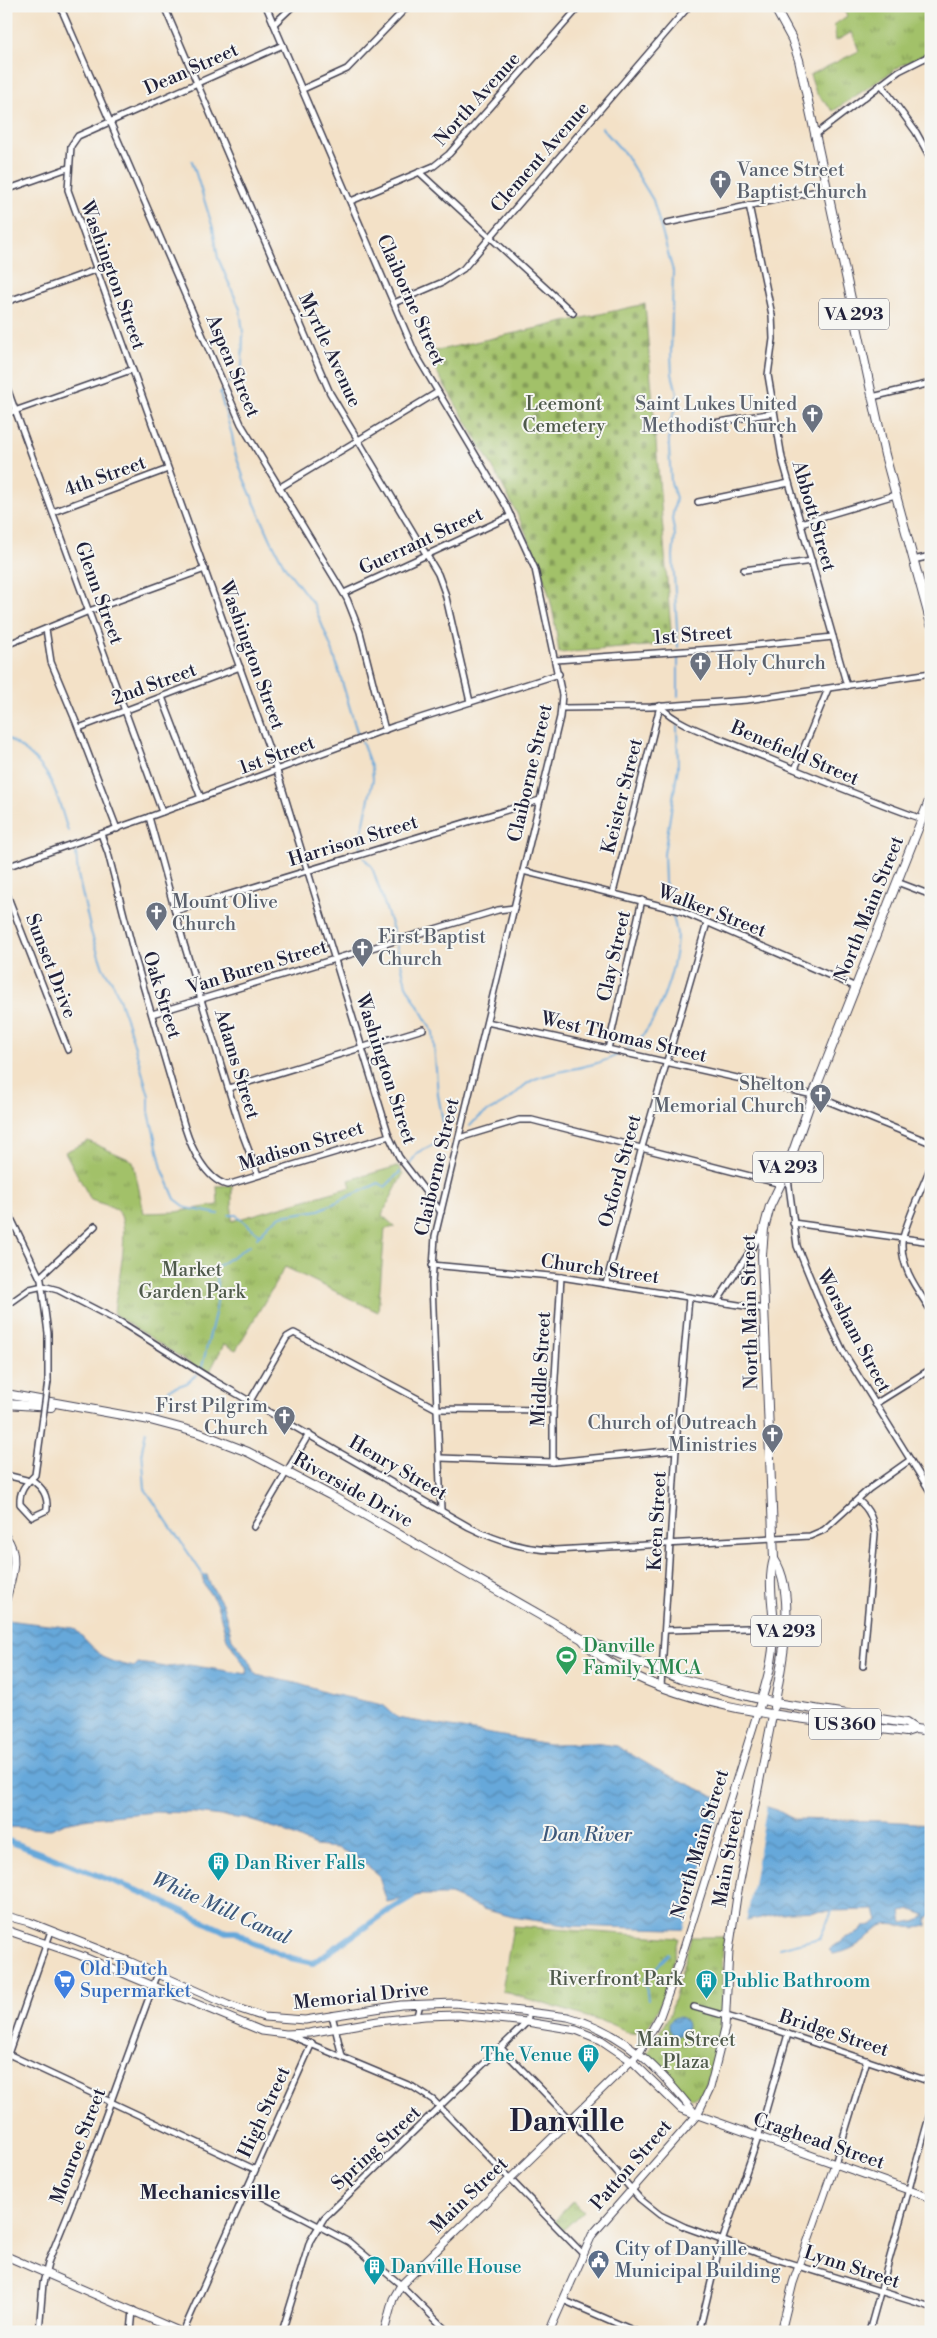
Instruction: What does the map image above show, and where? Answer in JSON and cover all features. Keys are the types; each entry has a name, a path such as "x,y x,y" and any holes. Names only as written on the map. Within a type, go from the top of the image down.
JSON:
{"main road":[{"name":"VA 293","path":"774,6 792,39 804,81 872,397 895,495 931,624"},
{"name":"North Main Street","path":"639,2053 660,2016 680,1961 758,1711 773,1651 770,1570 774,1560 762,1255 764,1229 770,1206 787,1170 813,1096 931,796"},
{"name":"Riverside Drive","path":"6,1394 143,1418 199,1433 248,1452 287,1471 582,1639 594,1642 627,1659 681,1679 761,1700"},
{"name":"Riverside Drive","path":"6,1404 93,1409"},
{"path":"6,1537 12,1546 15,1556 6,1600"},
{"name":"North Main Street","path":"774,1560 780,1569 785,1600 786,1629 774,1713"},
{"name":"Riverside Drive","path":"582,1639 588,1648 615,1666 644,1681 685,1695 758,1711"},
{"name":"US 360","path":"761,1700 906,1723 915,1729"},
{"name":"US 360","path":"758,1711 906,1732 915,1729 931,1731"},
{"name":"Main Street","path":"726,2016 729,1951 740,1878 774,1713"},
{"name":"Memorial Drive","path":"6,1916 51,1931 158,1973 228,2005 264,2017 297,2020 367,2009 420,2004 473,2004 530,2011 585,2021 612,2034 639,2053"},
{"name":"Memorial Drive","path":"6,1930 47,1943 153,1985 248,2027 286,2034 337,2030 378,2021 417,2016 469,2016 559,2026 590,2035 632,2061"},
{"name":"Patton Street","path":"549,2332 592,2235 697,2115 717,2068 726,2016"},
{"path":"639,2053 667,2078 697,2115"},
{"name":"Main Street","path":"384,2332 392,2299 401,2285 639,2053"},
{"name":"Craghead Street","path":"632,2061 680,2109 931,2198"},
{"path":"781,2332 800,2266 835,2164"},
{"path":"6,2256 182,2332"}],"street":[{"name":"Aspen Street","path":"60,6 241,424 344,593 360,632 384,730"},
{"name":"Myrtle Avenue","path":"164,6 330,394 427,554 444,588 470,702"},
{"name":"Claiborne Street","path":"266,6 415,353 511,516 539,582 556,660 562,708 435,1236 432,1265 441,1510"},
{"path":"274,24 294,6"},
{"path":"303,89 347,69 408,6"},
{"name":"North Avenue","path":"351,202 434,166 449,154 580,6"},
{"name":"Clement Avenue","path":"394,303 455,275 463,268 689,6"},
{"name":"Dean Street","path":"110,121 283,45"},
{"path":"815,135 881,84 914,62 931,55"},
{"path":"881,84 906,117 931,159"},
{"name":"Washington Street","path":"110,121 76,138 71,146 68,168 70,199 278,771 389,1136 399,1156 441,1212"},
{"path":"6,190 68,168"},
{"path":"419,172 573,313"},
{"path":"667,222 826,189"},
{"name":"Abbott Street","path":"749,205 772,315 773,339 768,375 773,413 789,483 847,686"},
{"path":"6,302 95,270"},
{"path":"6,414 131,370"},
{"path":"872,397 931,383"},
{"name":"Glenn Street","path":"6,385 162,812"},
{"path":"279,488 438,392"},
{"path":"702,425 773,413"},
{"name":"4th Street","path":"53,512 168,469"},
{"path":"698,502 789,483"},
{"path":"801,523 895,495"},
{"name":"Guerrant Street","path":"344,593 511,516"},
{"path":"913,560 931,556"},
{"path":"744,570 812,560"},
{"path":"6,645 90,611 205,569"},
{"path":"46,629 51,662 79,728 117,829"},
{"name":"1st Street","path":"556,660 727,648 833,637"},
{"name":"2nd Street","path":"79,728 240,667"},
{"path":"562,708 660,706 747,700 931,673"},
{"name":"1st Street","path":"6,867 278,771 384,730 558,674"},
{"path":"795,769 828,689"},
{"path":"162,697 201,798"},
{"name":"Benefield Street","path":"660,706 679,720 795,769 922,819"},
{"name":"Keister Street","path":"613,893 660,706"},
{"name":"Harrison Street","path":"175,911 540,800"},
{"name":"Adams Street","path":"149,817 175,911 241,1130 258,1175"},
{"name":"Oak Street","path":"100,834 119,893 135,958 188,1137 201,1162"},
{"name":"Walker Street","path":"523,871 669,907 856,986"},
{"path":"897,882 931,895"},
{"name":"Sunset Drive","path":"6,892 68,1050"},
{"name":"Clay Street","path":"608,1049 642,900"},
{"name":"Van Buren Street","path":"152,1014 498,910 514,908"},
{"name":"Oxford Street","path":"606,1284 642,1147 708,923"},
{"name":"West Thomas Street","path":"487,1022 813,1096 931,1143"},
{"path":"229,1088 423,1029"},
{"path":"459,1138 524,1120 642,1147 781,1184"},
{"name":"Madison Street","path":"201,1162 224,1184 389,1136"},
{"path":"931,1166 902,1239 903,1257 909,1276 931,1311"},
{"name":"Worsham Street","path":"787,1170 793,1223 800,1258 844,1352 931,1492"},
{"path":"6,1208 43,1286 48,1333 48,1381 44,1417 34,1475 28,1480 19,1498 20,1504 32,1516 46,1510 48,1500 44,1491 28,1480 6,1475"},
{"path":"793,1223 931,1242"},
{"path":"40,1277 95,1226"},
{"path":"717,1302 764,1229"},
{"name":"Church Street","path":"432,1265 561,1277 764,1309"},
{"name":"Middle Street","path":"553,1462 553,1410 561,1277"},
{"path":"6,1306 23,1293 43,1286"},
{"name":"Henry Street","path":"43,1286 58,1290 122,1323 212,1379 486,1536 531,1549 555,1550 799,1538 819,1533 879,1481 910,1460"},
{"name":"Keen Street","path":"661,1686 676,1450 689,1298"},
{"path":"250,1401 287,1337 290,1334 297,1334 437,1410 553,1410"},
{"path":"875,1404 931,1370"},
{"path":"254,1527 309,1434"},
{"path":"440,1458 553,1462 676,1450"},
{"path":"858,1500 868,1509 872,1516 875,1534 863,1666"},
{"path":"666,1630 748,1628"},
{"path":"6,2060 51,1931"},
{"name":"Monroe Street","path":"39,2332 45,2273 158,1973"},
{"path":"417,2016 420,2004"},
{"name":"Bridge Street","path":"694,2007 788,2034 931,2082"},
{"name":"Spring Street","path":"282,2332 310,2241 324,2218 527,2022 530,2011"},
{"path":"332,2015 342,2056"},
{"path":"286,2034 312,2043 413,2086 441,2107 582,2254"},
{"path":"699,2332 722,2240 758,2138 788,2034"},
{"name":"High Street","path":"182,2332 312,2043"},
{"name":"Lynn Street","path":"501,2048 571,2120 648,2206 660,2215 685,2227 722,2240 931,2307"},
{"path":"7,2053 254,2170"},
{"path":"835,2164 867,2060"},
{"path":"869,2332 931,2110"},
{"path":"246,2188 354,2246 401,2285 448,2332"},
{"path":"563,2300 637,2332"},
{"path":"131,2332 133,2310"}],"green space":[{"path":"842,6 931,6 931,51 902,65 833,111 816,93 810,75 859,51 852,32 836,41 834,25 847,16"},
{"name":"Leemont Cemetery","path":"645,304 672,644 559,653 548,591 534,552 507,494 426,353"},
{"name":"Market Garden Park","path":"88,1141 133,1161 144,1213 175,1212 218,1205 217,1186 232,1185 232,1221 351,1187 349,1180 398,1166 403,1174 382,1215 395,1227 385,1229 378,1312 285,1267 236,1350 224,1344 208,1375 114,1314 124,1242 121,1216 116,1209 91,1200 65,1152"},
{"name":"Riverfront Park","path":"513,1926 679,1938 665,1989 649,2025 638,2033 631,2033 613,2025 502,1991"},
{"name":"Main Street Plaza","path":"691,1937 724,1937 720,2037 708,2080 698,2096 692,2099 646,2055 670,2014"},
{"path":"573,2201 583,2211 563,2230 554,2221"}],"water":[{"name":"Dan River","path":"202,1575 207,1575 209,1582 223,1605 232,1639 251,1663 256,1675 383,1705 398,1718 549,1744 594,1743 617,1746 656,1769 723,1800 748,1801 777,1810 793,1819 931,1824 931,1915 927,1918 927,1926 914,1928 891,1924 881,1926 856,1946 833,1954 829,1950 845,1938 858,1933 865,1926 872,1925 878,1920 875,1910 788,1912 705,1930 571,1926 513,1917 483,1909 450,1895 421,1895 387,1902 378,1874 353,1855 337,1848 315,1846 279,1829 245,1819 196,1813 155,1812 90,1818 65,1823 51,1829 6,1827 6,1620 74,1628 102,1657 134,1667 138,1663 167,1667 189,1665 247,1674 246,1668 227,1639 217,1604 204,1585","holes":["911,1910 925,1915 919,1920 903,1923 901,1912"]},
{"path":"674,2017 682,2017 687,2022 685,2033 674,2035 669,2030 669,2022"}],"pier":[{"path":"723,1798 748,1798 767,1805 746,1923 705,1932 683,1932"}],"waterway":[{"path":"602,128 625,154 653,200 673,271 671,354 672,374 677,393 676,406 669,426 669,447 671,483 676,498 672,519 675,535 673,556 678,647"},
{"path":"192,161 213,228 218,258 240,309 243,333 242,367 229,383"},
{"path":"222,391 220,394 232,435 235,453 244,479 285,567 314,605 333,652 358,735"},
{"path":"678,656 678,696"},
{"path":"670,903 665,881 664,854 678,767 677,726"},
{"path":"6,737 33,757 48,776 54,787 68,831"},
{"path":"362,742 372,769 373,779 360,842 362,849"},
{"path":"76,853 78,875 91,932 103,968 114,985 129,1027 149,1096 149,1112 162,1168 175,1199 187,1208 218,1214"},
{"path":"364,858 372,867 395,936"},
{"path":"628,1049 648,1028 669,982 677,936 672,913"},
{"path":"397,946 406,985 433,1032 438,1095 446,1138 417,1153 410,1164"},
{"path":"470,1126 478,1118 509,1099 526,1084 535,1079 599,1062 617,1055"},
{"path":"257,1238 269,1224 281,1216 319,1210 379,1183 385,1187 400,1172"},
{"path":"229,1215 236,1215 260,1235"},
{"path":"202,1367 216,1309 218,1292 215,1268 250,1245"},
{"path":"157,1408 170,1389 187,1383 196,1375"},
{"path":"146,1431 142,1450 145,1489 204,1576"},
{"name":"White Mill Canal","path":"6,1840 146,1894 226,1932 236,1932 253,1943 291,1958 313,1963 411,1897"},
{"path":"779,1948 820,1938 832,1911"},
{"path":"648,2000 645,1979 669,1954"}],"place":[{"name":"Vance Street Baptist Church","path":"721,200"},
{"name":"Saint Lukes United Methodist Church","path":"813,434"},
{"name":"Holy Church","path":"701,682"},
{"name":"Mount Olive Church","path":"156,932"},
{"name":"First Baptist Church","path":"362,967"},
{"name":"Shelton Memorial Church","path":"821,1114"},
{"name":"First Pilgrim Church","path":"284,1436"},
{"name":"Church of Outreach Ministries","path":"773,1453"},
{"name":"Danville Family YMCA","path":"567,1676"},
{"name":"Dan River Falls","path":"219,1882"},
{"name":"Old Dutch Supermarket","path":"64,1999"},
{"name":"Public Bathroom","path":"707,2000"},
{"name":"The Venue","path":"588,2074"},
{"name":"City of Danville Municipal Building","path":"599,2279"},
{"name":"Danville House","path":"375,2286"}],"district":[{"name":"Danville","path":"567,2122"},
{"name":"Mechanicsville","path":"210,2193"}]}
